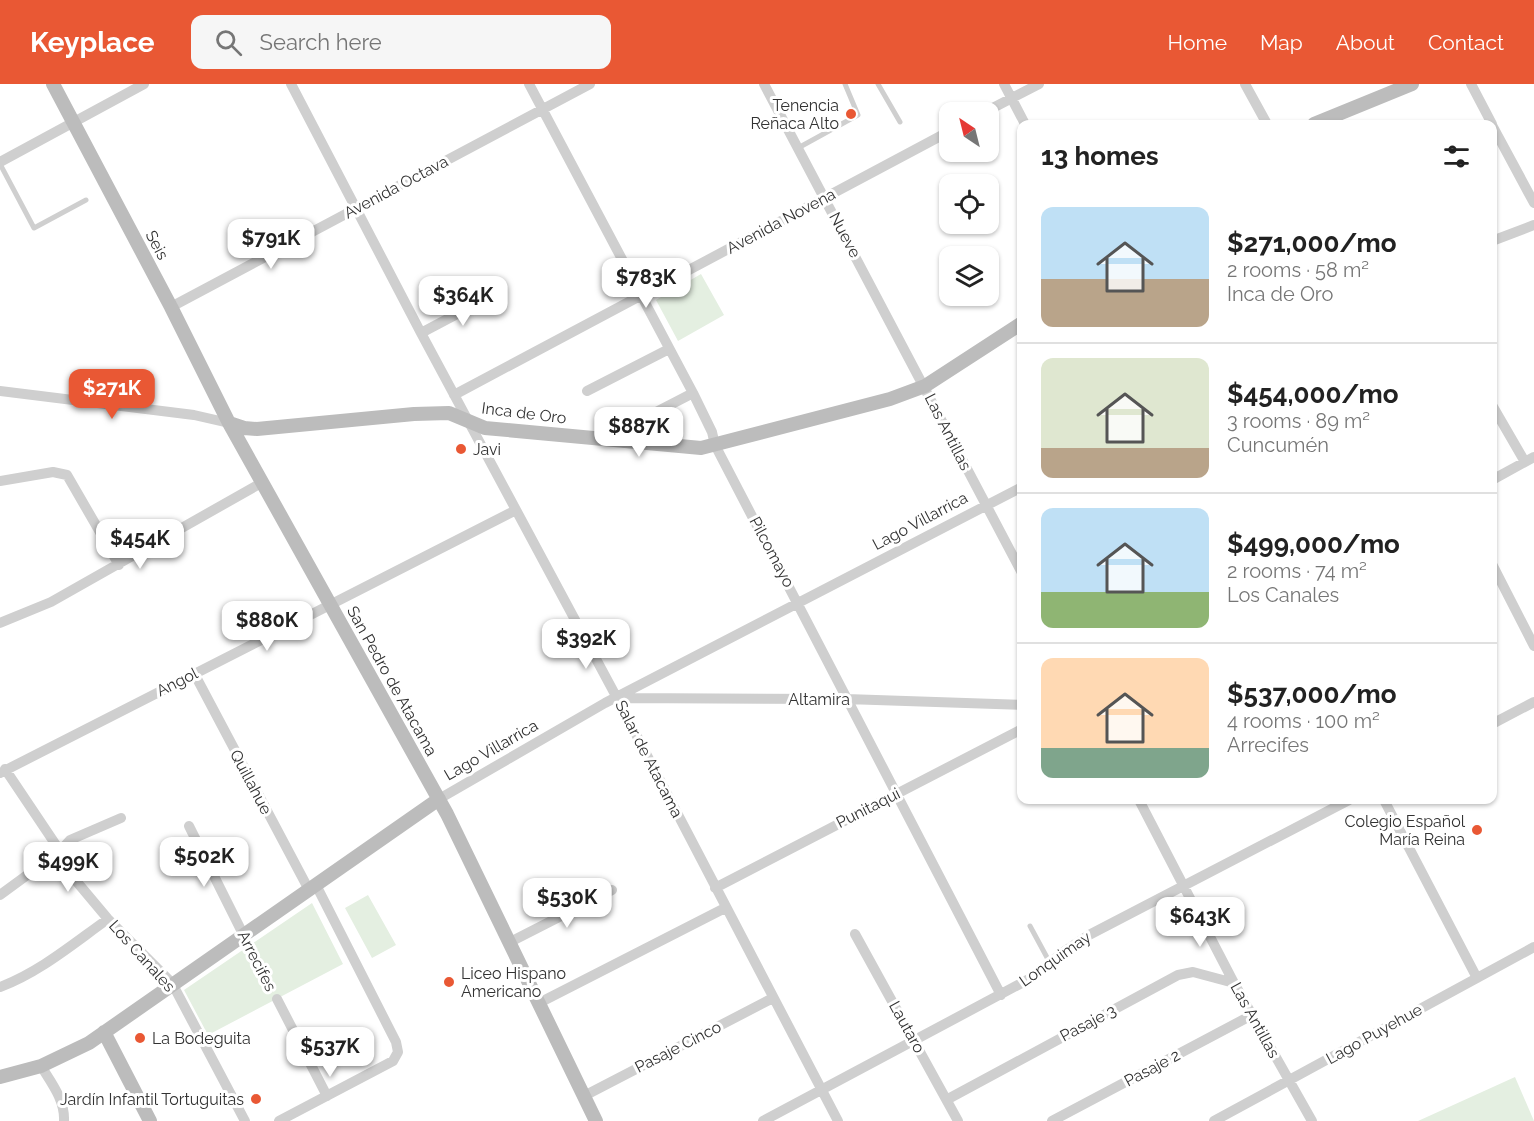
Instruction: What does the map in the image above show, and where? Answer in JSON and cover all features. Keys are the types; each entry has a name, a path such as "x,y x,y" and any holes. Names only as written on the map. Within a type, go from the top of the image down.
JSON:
{"street":[{"name":"Seis","path":"53,84 171,307 229,423"},
{"path":"0,163 144,84"},
{"name":"Salar de Atacama","path":"291,84 421,333 617,698 838,1121"},
{"name":"Pilcomayo","path":"529,84 693,393 716,445 1001,995"},
{"name":"Avenida Octava","path":"171,307 590,84"},
{"name":"Nueve","path":"764,84 925,386"},
{"path":"1004,84 1023,120"},
{"path":"999,105 1039,84"},
{"path":"1245,84 1265,120"},
{"path":"1324,120 1412,84"},
{"path":"1471,84 1489,120"},
{"path":"1497,134 1534,203"},
{"name":"Avenida Novena","path":"454,395 939,137"},
{"path":"1497,239 1534,225"},
{"path":"421,333 491,296"},
{"name":"Inca de Oro","path":"0,391 194,416 244,428 257,429 414,414 449,413 485,428 701,447 890,399 925,386 1017,326"},
{"path":"587,391 669,349"},
{"name":"Las Antillas","path":"925,386 1017,564"},
{"path":"637,422 693,393"},
{"path":"1497,412 1530,459 1497,477"},
{"name":"San Pedro de Atacama","path":"229,423 440,799 596,1121"},
{"path":"0,481 53,472 67,475 119,565"},
{"path":"0,623 51,602 263,482"},
{"name":"Lago Villarrica","path":"0,1077 41,1066 74,1052 440,799 605,703 1017,490"},
{"name":"Angol","path":"3,771 516,510"},
{"path":"1497,574 1534,646"},
{"name":"Quillahue","path":"194,673 396,1042 398,1052 393,1061 327,1096"},
{"name":"Altamira","path":"617,698 846,699 1017,705"},
{"path":"1497,721 1534,702"},
{"name":"Punitaqui","path":"715,888 1017,732"},
{"name":"Los Canales","path":"3,771 60,851 77,882 108,919 172,983 245,1121"},
{"name":"Las Antillas","path":"1141,804 1233,982 1312,1121"},
{"name":"Lonquimay","path":"763,1121 1031,978 1089,935 1341,804"},
{"path":"1386,804 1477,978"},
{"path":"0,895 60,851 70,840 121,818"},
{"name":"Arrecifes","path":"189,826 244,936"},
{"path":"510,942 612,890"},
{"path":"539,1003 725,908"},
{"path":"0,987 38,969 108,919"},
{"name":"Lautaro","path":"855,934 948,1099 958,1121"},
{"name":"Lago Puyehue","path":"1214,1121 1534,947"},
{"name":"Pasaje 3","path":"948,1099 1178,975 1193,972 1233,982"},
{"name":"Pasaje Cinco","path":"584,1096 773,998"},
{"name":"Arrecifes","path":"277,999 327,1096"},
{"name":"Pasaje 2","path":"1052,1121 1252,1015"},
{"path":"104,1032 150,1121"},
{"path":"41,1066 61,1099 65,1109 64,1121"},
{"path":"279,1121 327,1096"}],"lane":[{"path":"798,148 858,115 845,84"},
{"path":"878,84 900,122"},
{"path":"0,163 34,228 86,200"},
{"path":"1030,926 1050,963"}],"path":[{"name":"Arrecifes","path":"244,936 277,999"}],"green space":[{"path":"701,274 724,315 678,341 656,300"},
{"path":"368,895 396,945 372,958 345,908"},
{"path":"312,903 343,964 208,1035 184,990"},
{"path":"1515,1077 1534,1121 1418,1121"}],"place":[{"name":"Tenencia Reñaca Alto","path":"851,114"},
{"name":"Javi","path":"461,449"},
{"name":"Colegio Español María Reina","path":"1477,830"},
{"name":"Liceo Hispano Americano","path":"449,982"},
{"name":"La Bodeguita","path":"140,1038"},
{"name":"Jardín Infantil Tortuguitas","path":"256,1099"}]}
